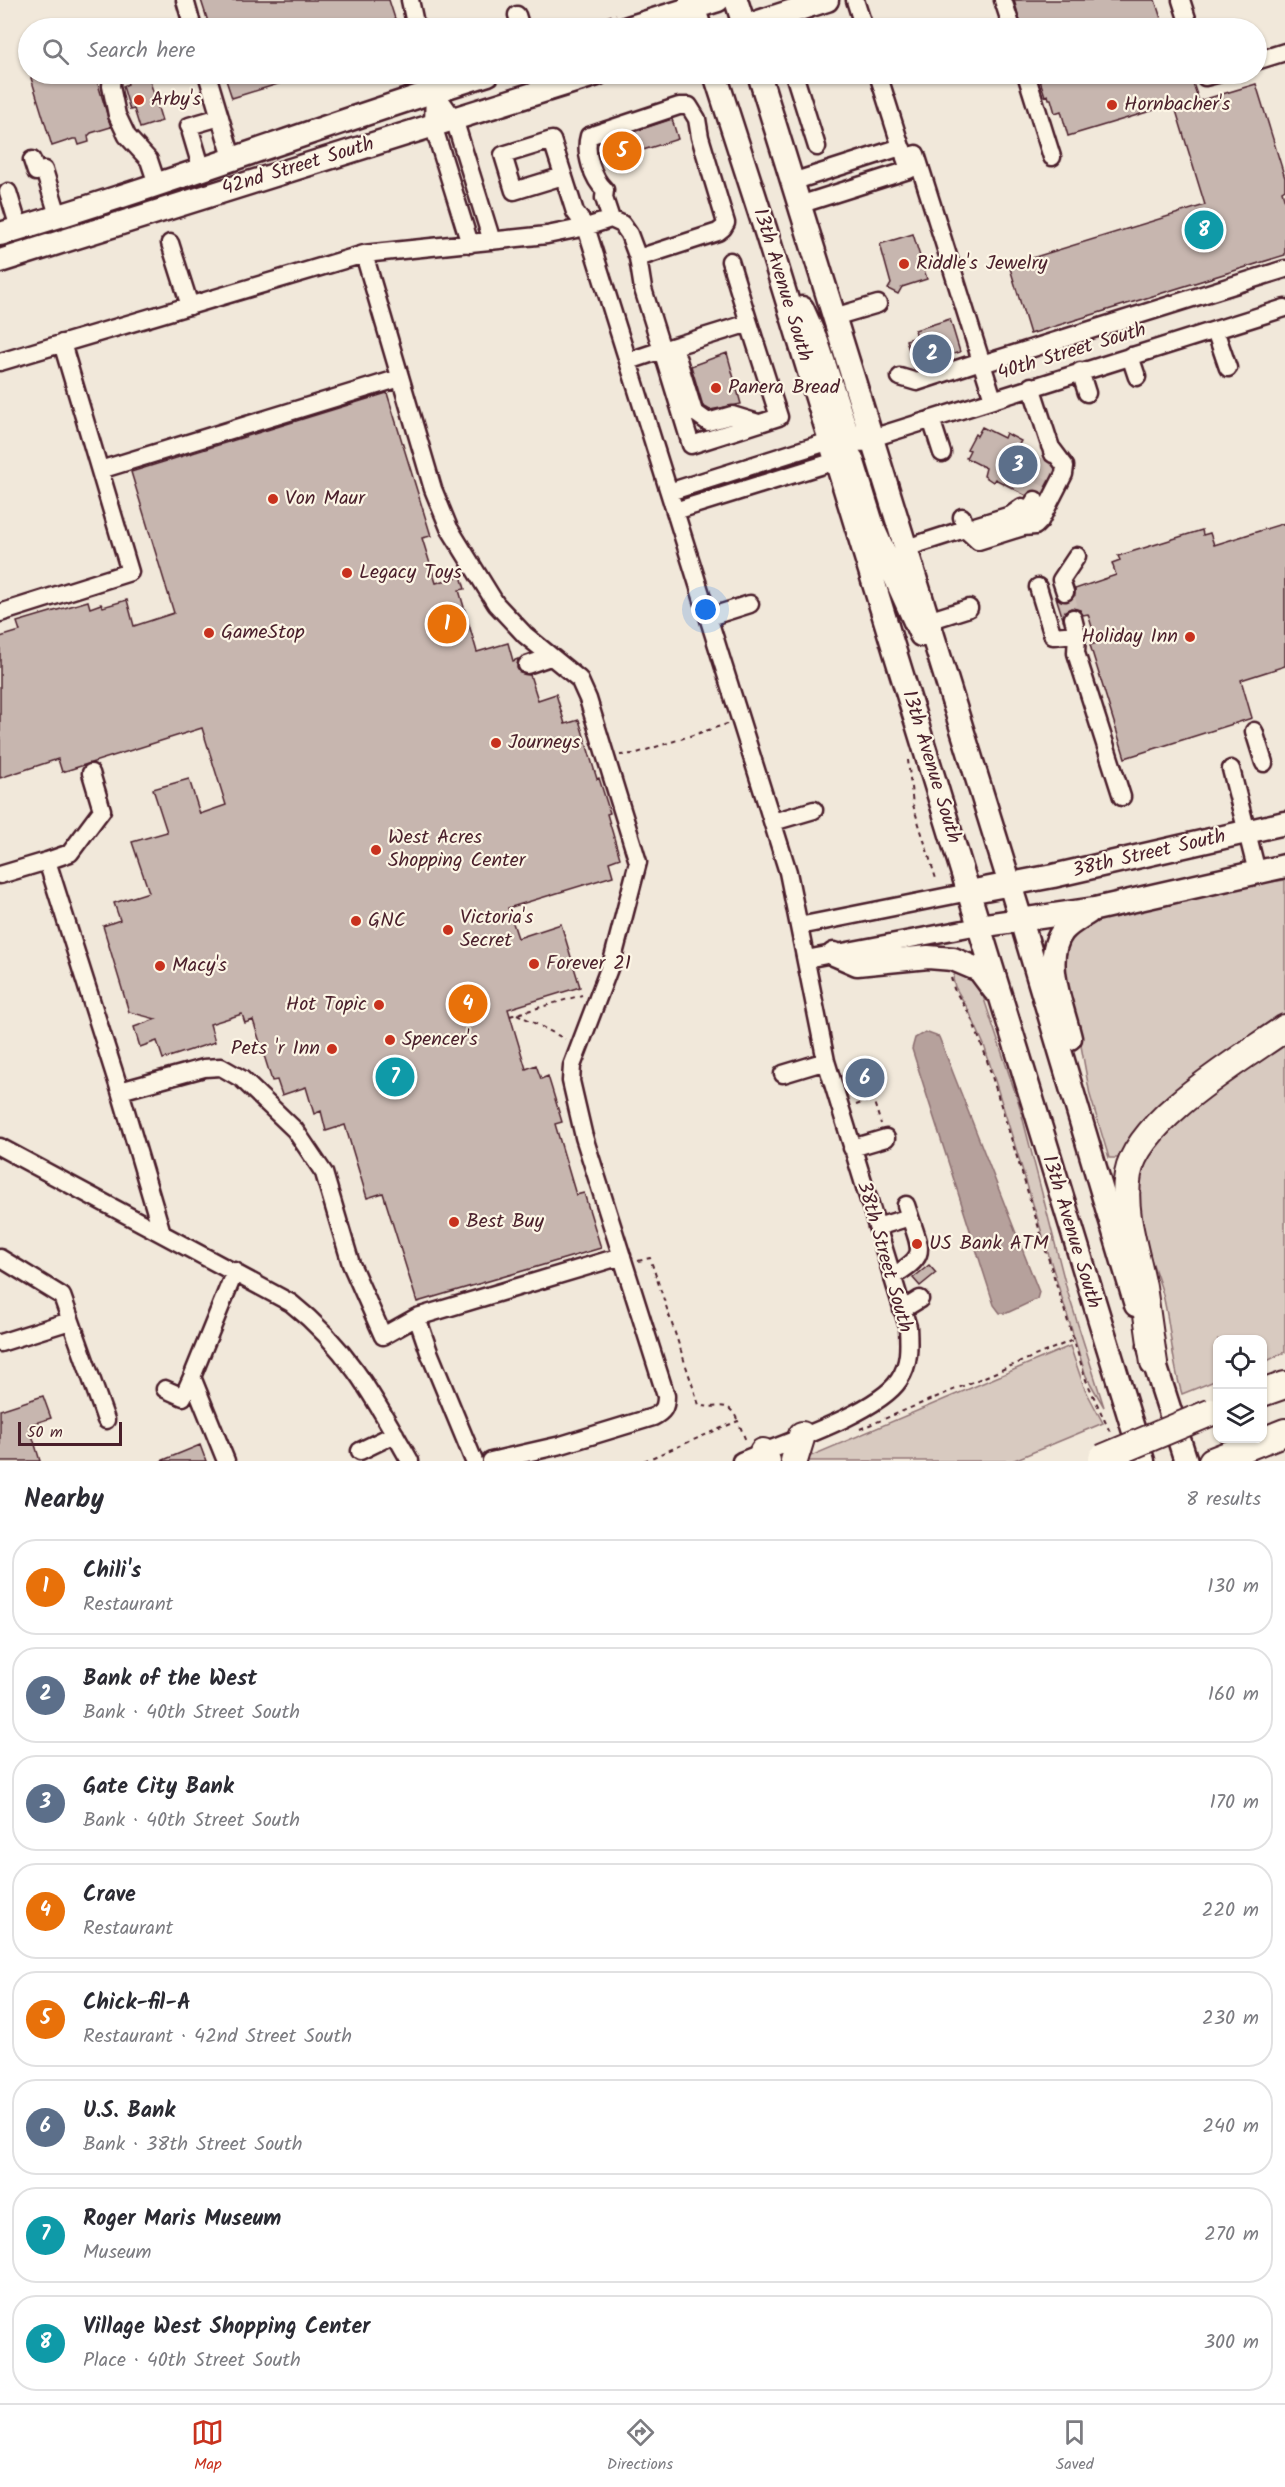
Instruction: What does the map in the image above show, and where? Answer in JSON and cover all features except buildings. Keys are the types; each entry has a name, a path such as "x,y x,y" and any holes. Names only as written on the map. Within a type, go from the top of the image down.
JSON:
{"highway":[{"path":"1154,1364 1143,1288 1128,1213 1128,1173 1144,1138 1169,1111 1285,1028"},
{"path":"1267,1392 1285,1385"},
{"path":"1098,1459 1213,1412"},
{"path":"1222,1457 1285,1431"},
{"path":"794,1461 802,1435"}],"main road":[{"path":"670,18 695,12 718,0"},
{"path":"736,0 740,18"},
{"path":"773,18 827,0"},
{"name":"42nd Street South","path":"10,231 233,161 426,84"},
{"name":"42nd Street South","path":"0,261 565,84"},
{"name":"13th Avenue South","path":"718,84 768,238 1143,1461"},
{"name":"13th Avenue South","path":"762,84 1021,920 1154,1364 1186,1461"},
{"path":"768,238 790,279 817,342 846,430 853,438 860,441 872,438"},
{"path":"833,451 846,451 852,459 884,556 952,699"},
{"name":"38th Street South","path":"969,892 1010,885 1285,823"},
{"name":"38th Street South","path":"979,926 1095,909 1285,866"},
{"path":"1091,1158 1077,1070 1052,958 1056,943 1064,930 1095,909"},
{"path":"834,954 857,964 928,957 953,958 980,970 989,980 1003,1006"}],"street":[{"path":"185,0 190,18"},
{"path":"410,0 414,18"},
{"path":"855,0 861,18"},
{"path":"1003,0 1009,18"},
{"path":"1181,0 1187,18"},
{"path":"1267,58 1285,52"},
{"path":"111,84 117,115 127,136 149,160 157,184"},
{"path":"210,84 233,161"},
{"path":"432,84 444,122 492,241"},
{"path":"798,84 818,147"},
{"path":"799,205 909,170 881,84"},
{"path":"1029,84 1052,157"},
{"path":"611,219 604,198 605,190 598,183 593,168 587,143 589,136 679,106 689,106 697,119 700,137 726,223 718,232 638,258"},
{"path":"202,170 190,130 220,117"},
{"path":"444,122 471,244"},
{"path":"792,182 903,152 916,154 993,399"},
{"path":"32,160 36,172 44,170 58,215"},
{"path":"563,176 575,212 586,227 629,361 773,822 788,872 799,926"},
{"path":"8,192 10,231"},
{"path":"0,362 364,254 547,235 611,219 622,224 629,234 638,258 643,289 694,412 708,422 732,415 758,423"},
{"path":"170,243 190,306"},
{"path":"364,254 433,489 449,528 496,604 525,635 579,679 587,694 638,862 613,958 572,1066 570,1081 584,1137 666,1396 666,1406 662,1413 561,1445 491,1461"},
{"path":"668,348 691,445 779,417 730,261"},
{"path":"900,377 916,382 1285,269"},
{"path":"834,317 878,304"},
{"name":"40th Street South","path":"872,438 1285,308"},
{"path":"629,361 749,323"},
{"path":"1215,330 1228,369"},
{"path":"0,613 130,572 62,343"},
{"path":"1130,356 1137,377"},
{"path":"1080,371 1087,393"},
{"path":"100,470 400,378"},
{"path":"963,523 978,541 1023,527 1035,526 1040,521 1064,474 1065,466 1049,458 1032,386"},
{"path":"932,419 942,453"},
{"path":"669,492 833,451"},
{"path":"675,511 833,451"},
{"path":"906,548 963,523 1031,498 1034,516 1023,527"},
{"path":"1065,592 1062,580 1077,556"},
{"path":"1038,587 1053,636 1075,626 1076,653 1122,797"},
{"path":"709,617 750,604"},
{"path":"928,621 969,608"},
{"path":"527,665 550,657"},
{"path":"1254,731 1264,763"},
{"path":"1231,769 1257,872"},
{"path":"0,875 70,853 102,810 92,773"},
{"path":"773,822 814,810"},
{"path":"47,861 120,1091 162,1233"},
{"name":"38th Street South","path":"754,1454 852,1415 875,1402 890,1391 899,1380 909,1349 908,1327 826,1061 799,926 969,892"},
{"name":"38th Street South","path":"806,959 979,926"},
{"path":"783,1074 826,1061"},
{"path":"120,1091 204,1068 221,1067 242,1079 294,1130 324,1173 351,1264 383,1336 417,1317 623,1261"},
{"path":"852,1148 886,1138"},
{"path":"0,1147 291,1303 330,1337 367,1385 410,1461"},
{"path":"877,1227 908,1211 920,1248 914,1263 892,1277"},
{"path":"0,1258 62,1296 106,1420"},
{"path":"165,1389 183,1397 235,1271"},
{"path":"902,1310 920,1299"},
{"path":"417,1317 474,1461"},
{"path":"0,1342 70,1321"},
{"path":"192,1377 226,1461"},
{"path":"360,1451 395,1434"}],"path":[{"path":"620,754 633,754 728,723"},
{"path":"908,759 913,806 936,881"},
{"path":"951,975 951,983 971,1017 984,1054 1086,1380 1107,1423"},
{"path":"510,1016 580,995 586,996"},
{"path":"518,1014 568,1041"},
{"path":"841,1110 873,1097 886,1138"},
{"path":"623,1261 650,1258 695,1399 699,1405 706,1407 726,1405 730,1408 754,1454"},
{"path":"854,1432 1073,1340"},
{"path":"644,1461 738,1421"}],"shaded area":[{"path":"1285,880 1285,1019 1123,1158 1109,1158 1090,1095 1078,1029 1060,965 1063,948 1085,923 1232,887"},
{"path":"956,970 971,976 983,996 1019,1104 1067,1290 1104,1407 1086,1376 984,1045 955,987 953,979"},
{"path":"925,1032 939,1037 1039,1292 1037,1299 1007,1313 1000,1313 994,1305 912,1049 915,1038"},
{"path":"1285,1043 1285,1352 1267,1361 1267,1335 1213,1335 1213,1382 1182,1394 1162,1291 1139,1215 1137,1189 1142,1167 1155,1145 1195,1105"},
{"path":"1070,1346 1084,1387 1103,1423 1012,1461 804,1461 806,1458"}],"tunnel":[{"path":"1022,493 1040,457"},
{"path":"1035,500 1052,463"},
{"path":"1065,592 1073,618"}],"place":[{"name":"Arby's","path":"139,100"},
{"name":"Hornbacher's","path":"1112,105"},
{"name":"Chick-fil-A","path":"622,151"},
{"name":"Village West Shopping Center","path":"1204,230"},
{"name":"Riddle's Jewelry","path":"904,264"},
{"name":"Bank of the West","path":"932,354"},
{"name":"Panera Bread","path":"716,388"},
{"name":"Gate City Bank","path":"1018,465"},
{"name":"Von Maur","path":"273,499"},
{"name":"Legacy Toys","path":"347,573"},
{"name":"Chili's","path":"447,624"},
{"name":"GameStop","path":"209,633"},
{"name":"Holiday Inn","path":"1190,637"},
{"name":"Journeys","path":"496,743"},
{"name":"West Acres Shopping Center","path":"376,850"},
{"name":"GNC","path":"356,921"},
{"name":"Victoria's Secret","path":"448,930"},
{"name":"Forever 21","path":"534,964"},
{"name":"Macy's","path":"160,966"},
{"name":"Crave","path":"468,1004"},
{"name":"Hot Topic","path":"379,1005"},
{"name":"Spencer's","path":"390,1040"},
{"name":"Pets 'r Inn","path":"332,1049"},
{"name":"Roger Maris Museum","path":"395,1077"},
{"name":"U.S. Bank","path":"865,1078"},
{"name":"Best Buy","path":"454,1222"},
{"name":"US Bank ATM","path":"917,1244"}]}
